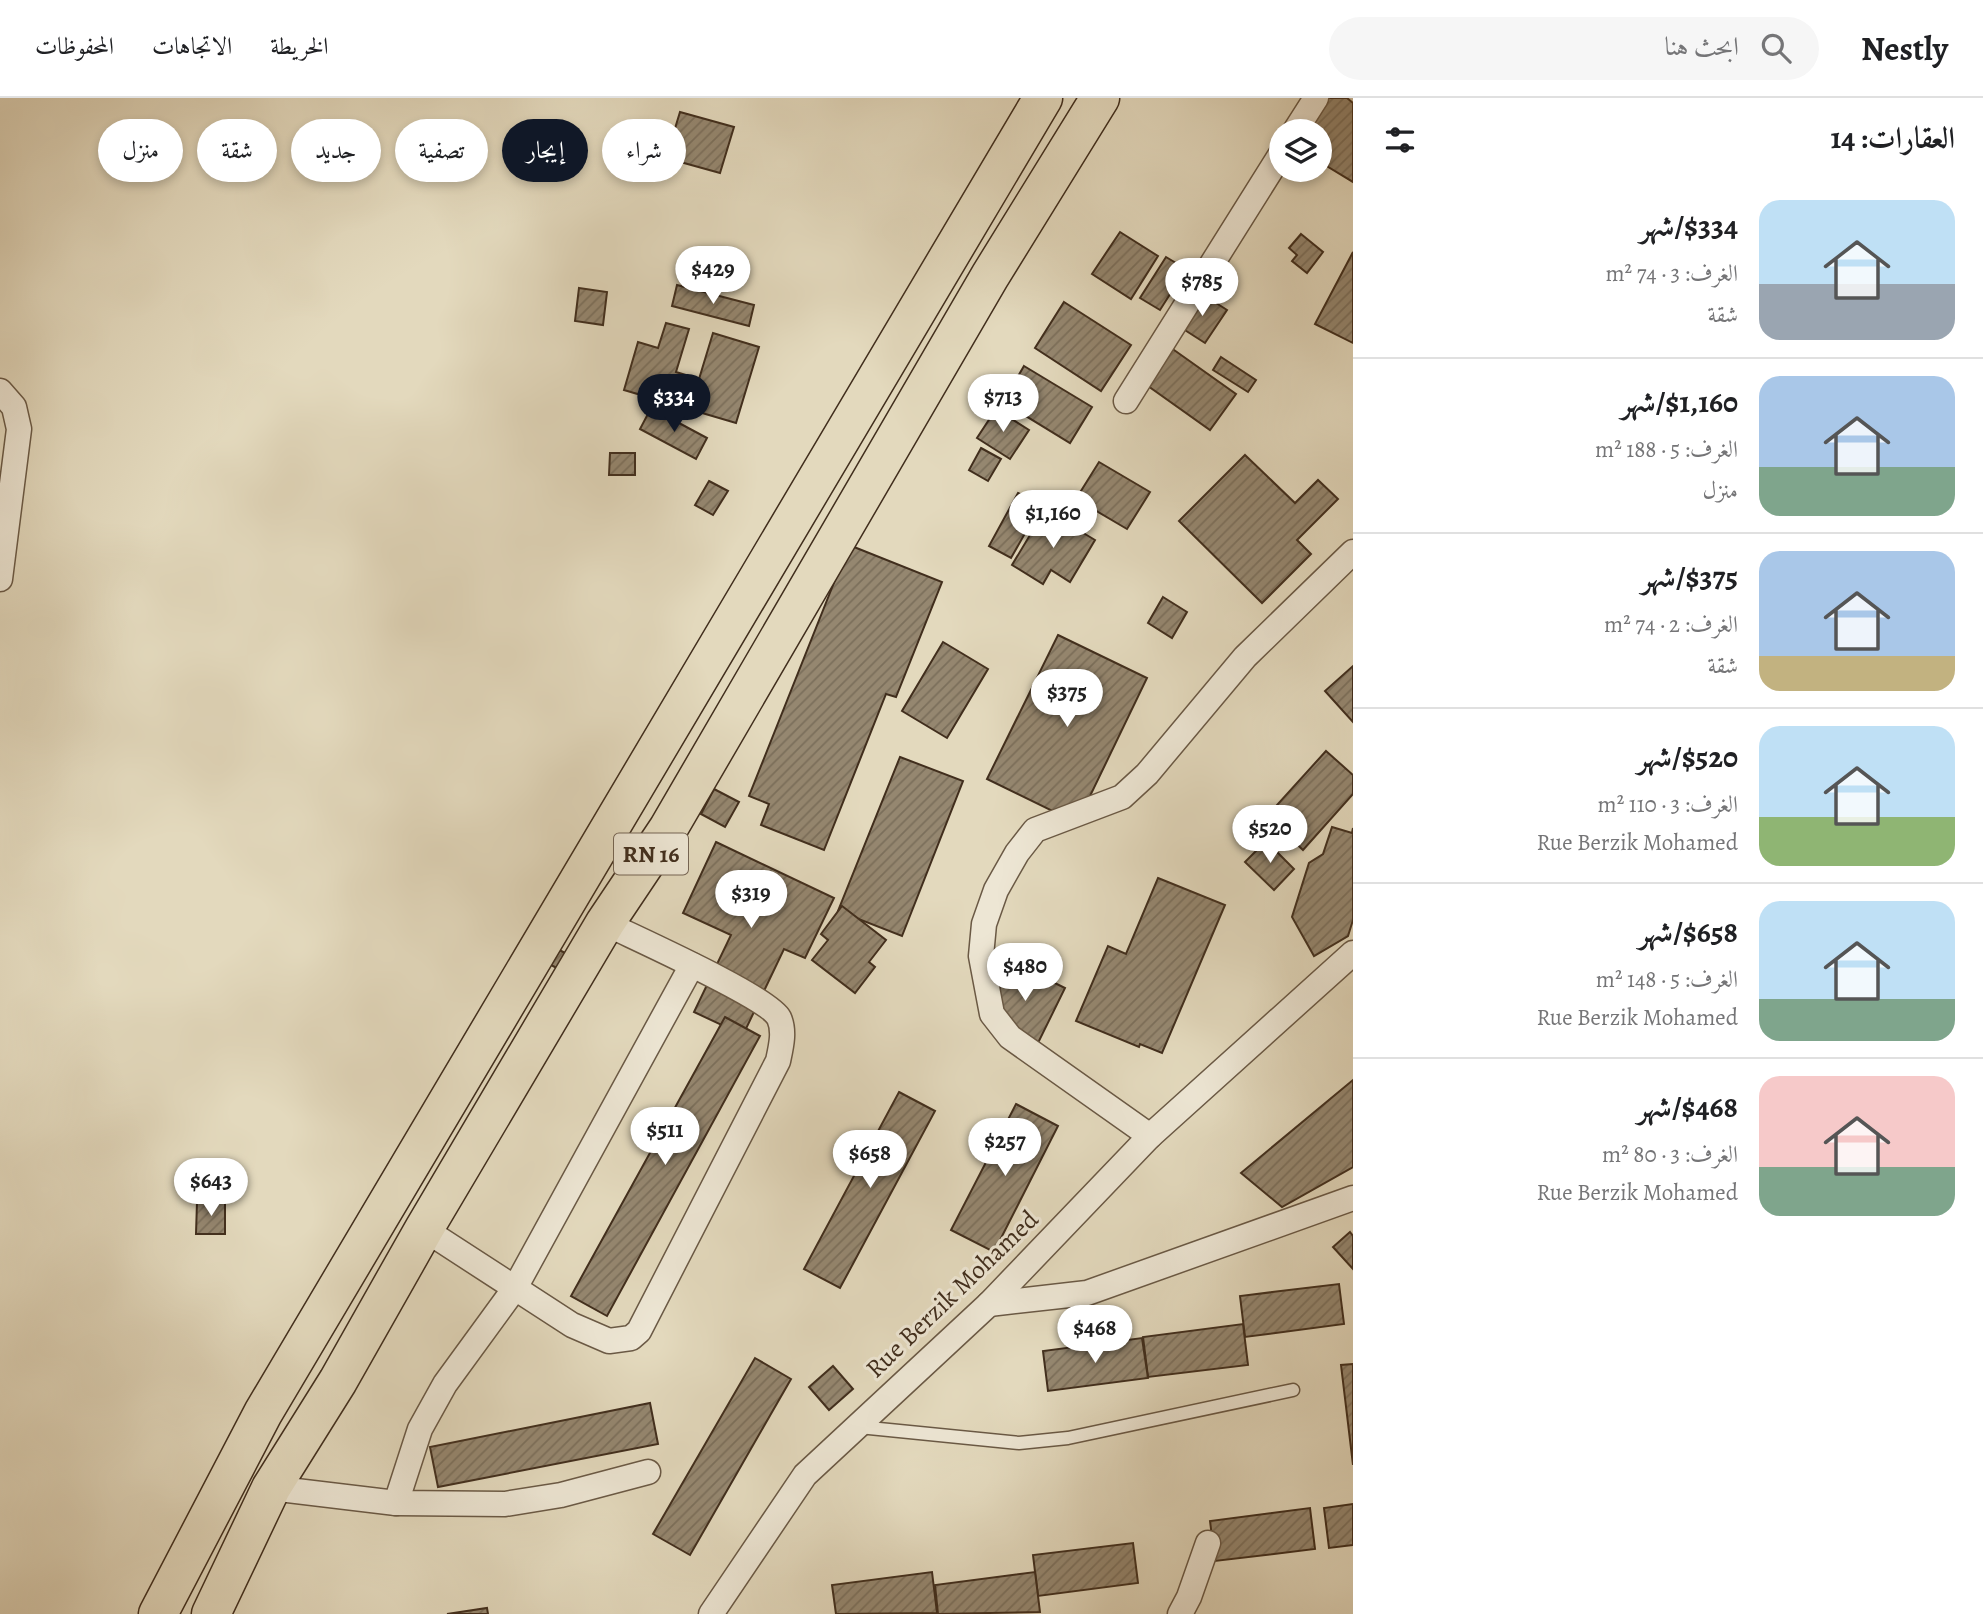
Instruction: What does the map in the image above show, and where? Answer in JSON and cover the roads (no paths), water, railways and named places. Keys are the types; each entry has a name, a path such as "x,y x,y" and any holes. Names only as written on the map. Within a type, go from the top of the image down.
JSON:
{"highway":[{"name":"RN 16","path":"158,1614 263,1413 1043,98"},
{"name":"RN 16","path":"211,1614 271,1488 338,1381 424,1229 605,923 668,828 941,359 1100,98"}],"street":[{"path":"1303,119 1316,98"},
{"path":"1126,401 1269,173"},
{"path":"0,391 14,407 19,443 0,579"},
{"path":"1150,1136 1010,1037 992,1014 981,956 984,924 996,890 1017,853 1035,830 1060,818 1093,810 1122,797 1147,774 1245,657 1353,552"},
{"path":"424,1229 572,1325 609,1341 631,1338 639,1331 778,1061 782,1029 778,1017 765,1003 605,923"},
{"name":"Rue Berzik Mohamed","path":"711,1614 805,1475 989,1304 1150,1136 1353,953"},
{"path":"396,1503 420,1429 445,1384 515,1288 692,965"},
{"path":"989,1304 1087,1293 1353,1198"},
{"path":"271,1488 396,1503 505,1504 561,1495 648,1472"},
{"path":"1180,1614 1189,1597 1208,1543"}],"lane":[{"path":"856,1426 1019,1443 1068,1438 1293,1390"}]}
